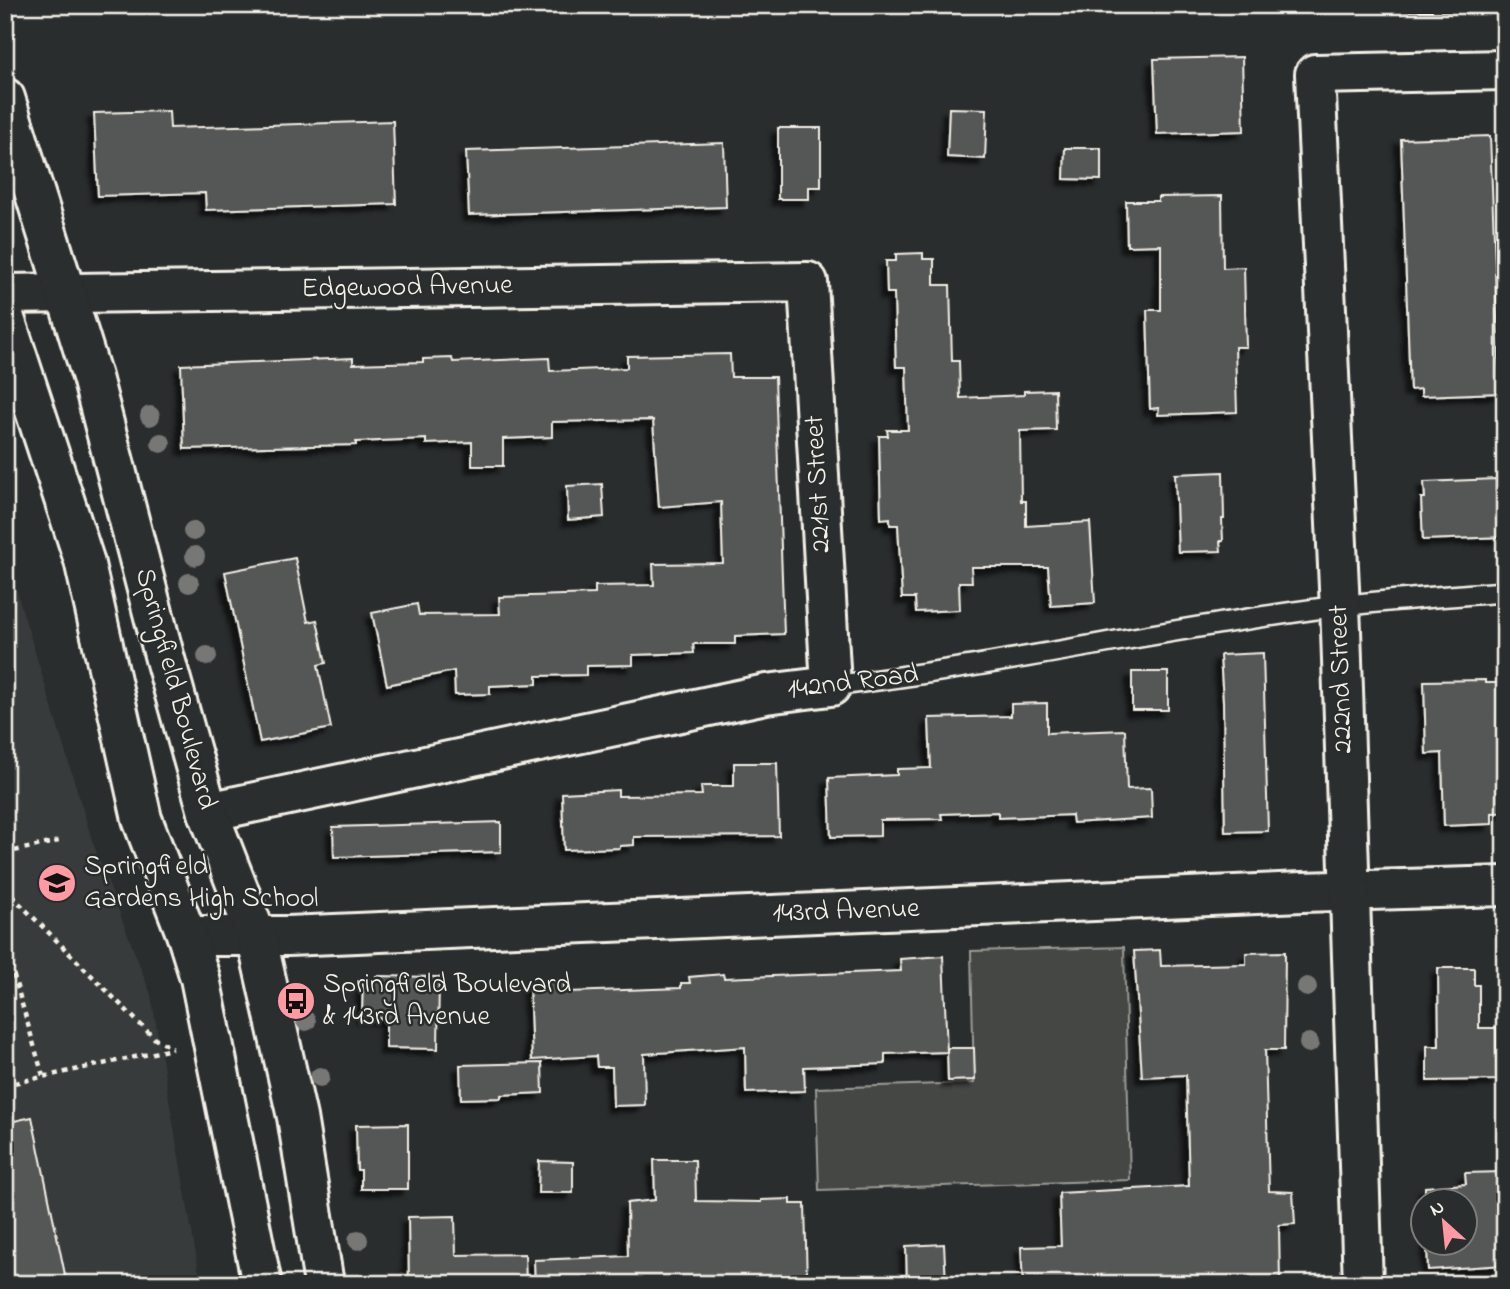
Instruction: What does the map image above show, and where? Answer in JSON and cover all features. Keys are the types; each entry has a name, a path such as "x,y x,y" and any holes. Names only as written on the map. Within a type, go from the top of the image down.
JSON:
{"street":[{"name":"222nd Street","path":"1363,1284 1340,607 1315,74 1505,70"},
{"name":"Springfield Boulevard","path":"5,98 92,377 165,659 208,812 256,935 297,1116 324,1284"},
{"name":"Edgewood Avenue","path":"5,294 808,282"},
{"name":"221st Street","path":"808,282 831,686"},
{"name":"Springfield Boulevard","path":"5,319 84,560 142,819 187,936 200,978 262,1284"},
{"name":"142nd Road","path":"208,812 766,694 831,686"},
{"name":"143rd Avenue","path":"187,936 302,935 1349,890 1505,886"}],"lane":[{"name":"142nd Road","path":"831,686 904,677 1279,614 1505,592"}],"path":[{"path":"5,853 59,841"},
{"path":"5,889 155,1040 173,1048 5,1085"},
{"path":"5,946 43,1076"}],"shaded area":[{"name":"Springfield Gardens High School","path":"5,553 93,843 151,995 201,1284 5,1284"},
{"path":"1124,947 1130,1180 819,1190 816,1088 974,1083 971,951"}],"building":[{"path":"1242,57 1244,131 1157,134 1154,59"},
{"path":"949,108 987,109 985,159 947,157"},
{"path":"169,111 170,128 393,121 396,204 206,210 205,193 98,196 94,113"},
{"path":"778,128 821,128 821,187 809,187 809,199 778,199"},
{"path":"1490,136 1500,393 1421,396 1421,389 1410,390 1401,139"},
{"path":"724,143 726,207 469,215 466,151"},
{"path":"1065,148 1101,148 1101,180 1064,179"},
{"path":"1222,196 1223,268 1244,267 1246,347 1235,347 1237,412 1158,415 1159,408 1150,409 1147,310 1161,310 1161,245 1127,246 1126,201 1158,201 1158,197"},
{"path":"923,253 923,259 934,259 934,285 950,285 952,361 959,361 960,398 1024,395 1024,391 1055,390 1056,430 1020,431 1021,501 1026,501 1026,526 1090,522 1095,603 1051,606 1048,567 971,567 972,582 959,582 960,610 916,612 915,598 902,598 898,525 890,525 890,518 881,519 879,436 888,436 887,430 908,430 906,367 896,367 894,293 887,293 886,261 896,261 896,254"},
{"path":"730,354 731,377 775,377 784,634 735,636 735,644 693,644 694,653 633,655 633,665 586,666 586,675 537,676 537,684 490,686 490,694 455,695 454,671 387,685 372,613 417,604 419,615 500,614 499,597 595,594 595,586 654,585 653,564 723,563 721,502 659,507 653,420 552,422 552,437 503,439 503,466 472,466 472,442 426,444 426,439 356,442 356,445 184,449 181,365 353,358 353,364 423,362 423,359 452,358 453,362 549,358 550,371 627,368 627,356"},
{"path":"1223,472 1224,519 1221,551 1178,552 1175,474"},
{"path":"1496,479 1496,491 1505,491 1505,537 1423,540 1421,498 1425,498 1424,482"},
{"path":"602,484 604,517 568,520 567,486"},
{"path":"295,558 308,622 317,620 326,663 318,665 331,728 260,742 225,572"},
{"path":"1263,653 1268,831 1225,832 1220,656"},
{"path":"1132,672 1168,672 1168,710 1132,710"},
{"path":"1485,680 1485,683 1498,683 1499,761 1505,761 1505,812 1492,813 1492,824 1444,826 1442,753 1426,754 1424,681"},
{"path":"1047,703 1047,733 1125,730 1127,789 1151,788 1152,818 1073,823 1072,815 998,818 998,812 941,814 942,819 880,820 880,836 831,837 829,778 897,775 897,769 931,768 929,718 1011,716 1011,704"},
{"path":"734,763 777,763 779,836 634,837 634,845 620,848 564,850 562,793 618,790 618,796 702,795 701,786 734,786"},
{"path":"501,822 501,852 334,857 333,827"},
{"path":"1160,950 1161,966 1246,964 1246,953 1285,952 1284,1050 1265,1050 1269,1191 1293,1192 1295,1224 1279,1225 1280,1284 1023,1284 1021,1247 1061,1246 1059,1193 1189,1186 1186,1075 1142,1077 1134,951"},
{"path":"943,956 947,1052 885,1054 885,1064 804,1067 805,1091 746,1093 745,1047 644,1054 645,1105 613,1106 612,1067 597,1067 596,1056 532,1060 529,981 564,980 564,990 568,992 681,988 681,983 690,983 689,977 901,971 900,959"},
{"path":"1438,968 1474,968 1474,985 1479,985 1479,1028 1496,1028 1497,1080 1427,1081 1427,1046 1439,1046"},
{"path":"376,976 439,977 438,1049 386,1048 386,1019 362,1016 363,979 376,979"},
{"path":"947,1048 974,1048 975,1080 948,1081"},
{"path":"542,1063 543,1093 461,1099 460,1065"},
{"path":"32,1117 67,1284 5,1284 5,1123"},
{"path":"408,1124 408,1189 361,1189 361,1170 357,1170 356,1125"},
{"path":"654,1160 695,1160 696,1201 761,1202 791,1199 791,1204 805,1204 807,1284 535,1284 534,1260 628,1256 627,1203 655,1200"},
{"path":"539,1161 573,1162 573,1193 538,1193"},
{"path":"1502,1172 1505,1265 1428,1270 1428,1258 1478,1258 1478,1188 1425,1188 1466,1184 1465,1173"},
{"path":"455,1216 456,1255 525,1254 526,1284 409,1284 408,1217"},
{"path":"944,1244 946,1284 907,1284 906,1246"}],"railway":[{"path":"985,5 1505,9"}],"place":[{"name":"Springfield Gardens High School","path":"57,883"},
{"name":"Springfield Boulevard & 143rd Avenue","path":"296,1001"}]}
